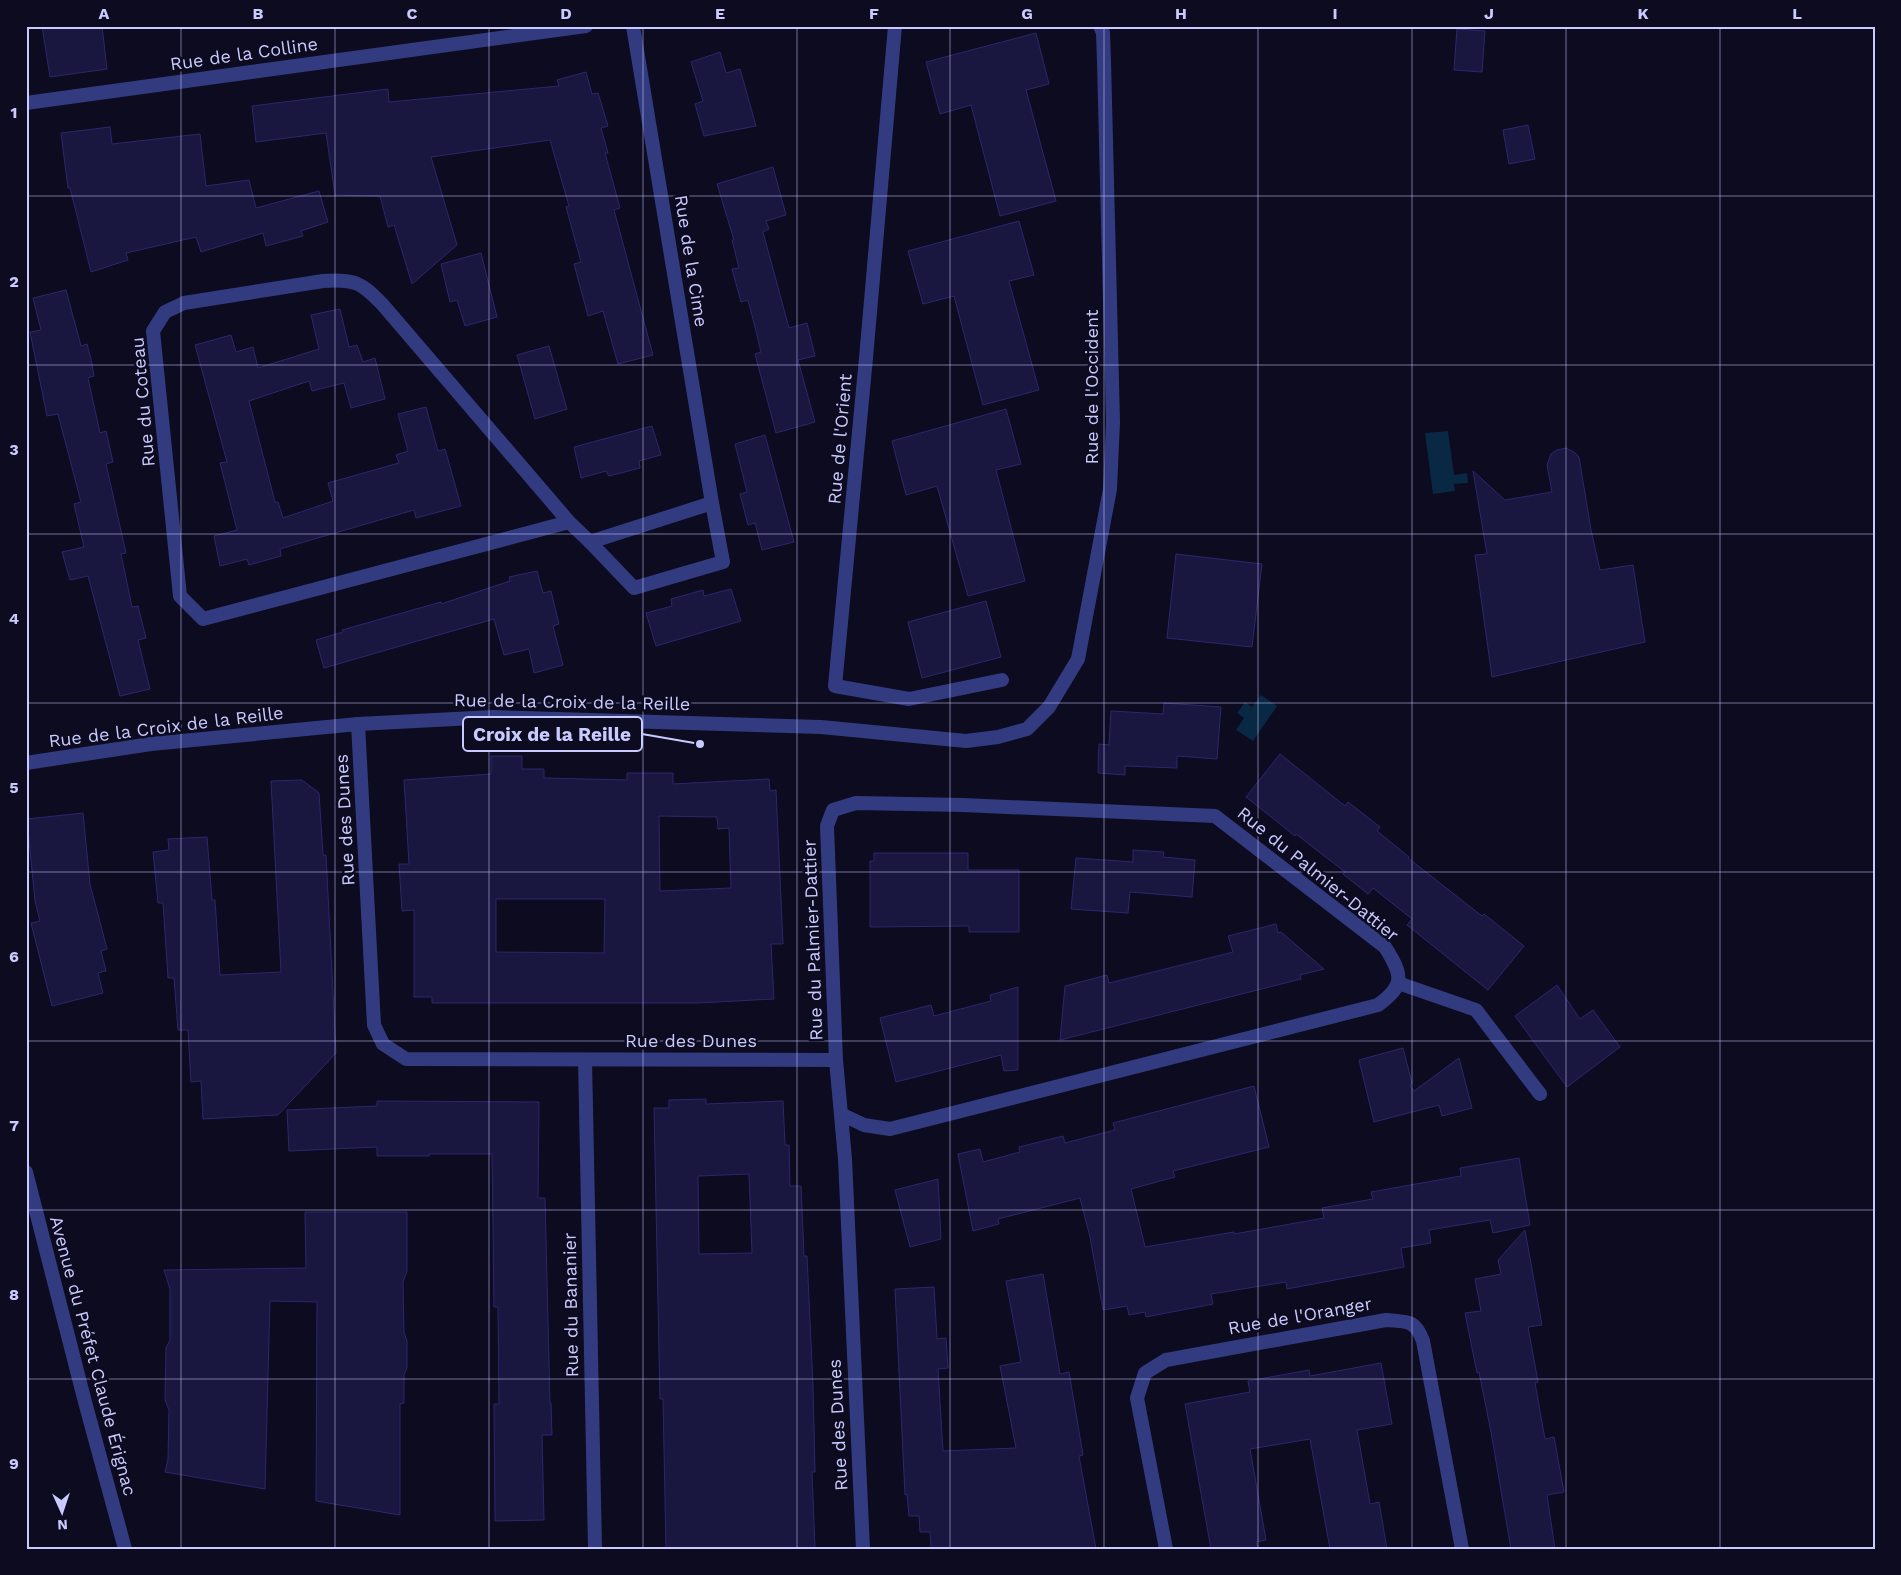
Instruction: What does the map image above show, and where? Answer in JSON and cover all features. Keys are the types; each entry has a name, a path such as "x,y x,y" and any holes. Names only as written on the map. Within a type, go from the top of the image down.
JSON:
{"street":[{"name":"Rue de la Colline","path":"26,103 586,26"},
{"name":"Rue de la Cime","path":"590,542 634,588 723,562 633,26"},
{"name":"Rue de l'Orient","path":"895,26 835,686 910,699 1002,680"},
{"name":"Rue de l'Occident","path":"1027,729 1049,707 1078,659 1110,489 1114,422 1104,61 1103,33 1100,26"},
{"name":"Rue du Coteau","path":"569,522 203,619 180,596 152,331 165,312 184,303 323,281 346,280 365,287 383,305 569,522 590,542"},
{"path":"590,542 712,503"},
{"name":"Rue de la Croix de la Reille","path":"26,763 151,744 358,724 503,717 821,727 966,741 998,737 1027,729"},
{"name":"Rue des Dunes","path":"358,724 374,1025 382,1044 406,1060 836,1060 842,1116 863,1549"},
{"name":"Rue du Palmier-Dattier","path":"836,1060 827,826 833,810 856,803 963,804 1216,816 1384,947 1397,966 1398,983"},
{"path":"842,1116 864,1125 890,1129 1378,1005 1393,994 1398,983 1476,1010 1540,1094"},
{"name":"Rue du Bananier","path":"585,1060 595,1549"},
{"name":"Avenue du Préfet Claude Érignac","path":"26,1172 124,1549"},
{"name":"Rue de l'Oranger","path":"1166,1549 1137,1398 1145,1373 1166,1360 1386,1320 1412,1322 1419,1330 1423,1341 1462,1549"}],"water":[{"path":"1448,431 1454,475 1467,473 1468,483 1454,484 1455,491 1433,494 1425,433"},
{"path":"1261,695 1277,706 1253,741 1236,730 1244,718 1237,713 1245,702 1252,707"}],"building":[{"path":"42,26 102,26 107,69 50,77"},
{"path":"1457,29 1485,31 1482,72 1454,70"},
{"path":"1036,33 1049,84 1026,90 1056,201 1000,216 971,105 940,114 926,62"},
{"path":"720,52 726,73 740,69 756,126 704,136 695,104 703,101 691,62"},
{"path":"586,72 592,94 598,93 608,126 601,128 608,153 605,153 620,208 614,210 653,355 618,364 603,311 588,316 574,264 581,262 566,207 569,206 550,140 431,157 457,245 412,284 394,225 388,227 380,196 335,195 326,133 256,142 252,106 388,89 389,102 559,86 557,80"},
{"path":"1528,125 1535,159 1509,164 1503,130"},
{"path":"110,127 112,144 200,134 206,186 249,180 256,208 319,191 328,222 301,231 303,236 266,246 263,233 201,252 196,237 126,253 128,260 91,272 70,188 68,188 61,133"},
{"path":"773,167 786,215 766,221 769,229 763,232 789,328 807,323 815,356 798,360 815,422 776,433 755,354 761,352 748,300 741,302 732,269 739,268 732,240 734,240 717,184"},
{"path":"1019,221 1034,275 1009,281 1039,390 983,405 954,296 923,304 908,251"},
{"path":"481,253 497,317 465,326 457,300 450,302 441,264"},
{"path":"66,290 81,346 87,344 91,359 94,376 88,378 100,433 106,431 113,462 106,464 126,553 121,554 132,607 138,606 146,638 138,640 150,689 120,696 88,576 70,580 62,552 84,547 74,504 81,502 58,414 47,416 30,332 41,330 33,298"},
{"path":"340,309 349,347 357,345 363,362 375,358 385,399 351,408 344,383 312,391 309,381 249,401 275,502 278,502 283,518 333,501 328,483 399,463 396,455 408,451 398,414 426,407 438,451 445,449 461,506 416,518 414,510 280,549 281,556 249,565 247,559 220,566 214,536 237,530 220,463 227,462 195,345 231,335 236,352 253,347 258,368 319,349 311,315"},
{"path":"549,346 567,409 535,419 517,355"},
{"path":"1006,409 1021,464 996,470 1025,581 968,596 937,486 906,495 892,441"},
{"path":"652,426 661,455 639,461 640,468 609,476 606,471 581,478 574,447"},
{"path":"765,435 794,542 762,550 755,523 748,525 740,494 747,492 735,444"},
{"path":"1566,448 1579,457 1591,530 1600,570 1633,565 1645,642 1492,677 1475,555 1487,554 1473,471 1505,500 1552,492 1547,465 1551,454"},
{"path":"1176,554 1262,564 1252,647 1167,638"},
{"path":"537,571 543,593 551,591 559,624 553,626 563,665 534,673 529,649 504,655 494,619 324,668 316,640 343,632 342,630 441,602 441,604 510,581 509,577"},
{"path":"731,589 741,621 656,646 646,613 672,606 671,599 703,590 704,596"},
{"path":"986,601 1001,657 922,678 908,622"},
{"path":"1164,703 1221,707 1217,759 1177,756 1177,768 1125,766 1125,775 1098,773 1099,744 1109,745 1111,711 1163,714"},
{"path":"1280,754 1345,806 1348,802 1380,827 1377,831 1408,858 1524,946 1488,990 1407,925 1412,919 1373,888 1368,894 1343,874 1345,872 1246,797"},
{"path":"491,756 522,756 522,769 544,769 544,778 627,780 627,773 673,773 673,784 769,779 770,791 776,790 783,944 771,944 774,999 697,1003 432,1003 432,997 414,997 414,910 402,911 399,864 409,864 404,780 491,774","holes":["659,816 717,817 718,829 729,828 731,888 660,891","496,899 605,899 604,953 496,952"]},
{"path":"302,780 319,793 323,855 326,855 336,1053 278,1115 203,1119 201,1081 191,1082 188,1030 178,1030 174,978 168,978 163,903 158,903 153,852 169,850 168,839 207,837 212,900 215,900 220,975 281,972 271,781"},
{"path":"83,813 90,884 107,949 101,951 106,971 98,973 103,993 52,1006 31,923 40,921 35,901 27,819"},
{"path":"1133,850 1164,852 1163,857 1195,860 1192,897 1130,892 1128,913 1071,909 1076,858 1133,862"},
{"path":"874,853 968,853 968,870 1019,870 1019,932 969,932 969,926 870,927 870,861 874,861"},
{"path":"1276,924 1278,933 1281,932 1324,969 1300,975 1301,979 1060,1040 1065,986 1107,975 1109,983 1233,952 1228,936"},
{"path":"1557,985 1580,1019 1593,1010 1620,1047 1567,1087 1515,1016"},
{"path":"1018,987 1018,1070 1004,1071 1001,1055 896,1082 880,1018 931,1005 934,1016 991,1001 990,995"},
{"path":"1403,1048 1412,1083 1410,1086 1414,1091 1459,1058 1472,1108 1442,1116 1439,1105 1374,1122 1359,1060"},
{"path":"1254,1086 1269,1147 1173,1171 1175,1177 1131,1189 1145,1247 1324,1218 1322,1208 1373,1199 1371,1192 1461,1176 1460,1168 1519,1158 1530,1225 1493,1233 1490,1220 1429,1230 1431,1243 1401,1248 1404,1267 1287,1289 1286,1282 1211,1294 1213,1304 1146,1317 1145,1312 1129,1315 1127,1306 1103,1310 1090,1237 1080,1198 998,1219 999,1224 973,1231 958,1154 980,1149 983,1162 1020,1152 1019,1147 1063,1136 1065,1143 1115,1130 1113,1123"},
{"path":"706,1099 706,1104 783,1101 785,1145 789,1145 790,1186 801,1186 804,1256 807,1256 813,1386 815,1472 812,1472 815,1549 666,1549 663,1399 660,1399 654,1108 669,1108 669,1100","holes":["749,1174 752,1253 699,1254 698,1176"]},
{"path":"377,1101 539,1102 538,1198 545,1198 552,1435 542,1435 544,1520 495,1521 494,1404 499,1404 498,1307 494,1307 492,1154 377,1156 377,1147 289,1151 287,1110 377,1106"},
{"path":"938,1179 941,1239 910,1247 895,1190"},
{"path":"305,1212 407,1212 407,1271 403,1282 407,1368 404,1375 404,1403 400,1404 400,1515 316,1501 317,1302 270,1301 265,1489 165,1472 168,1459 169,1410 165,1400 166,1348 170,1340 170,1289 164,1270 306,1268"},
{"path":"1525,1230 1542,1325 1528,1327 1538,1382 1535,1383 1545,1439 1554,1437 1564,1492 1547,1495 1555,1549 1511,1549 1491,1432 1465,1313 1481,1311 1475,1279 1501,1274 1498,1260"},
{"path":"1043,1274 1060,1374 1069,1372 1083,1455 1079,1456 1096,1549 931,1549 930,1532 920,1532 919,1516 909,1516 907,1494 905,1495 895,1289 934,1287 937,1339 946,1338 948,1368 938,1369 943,1451 1016,1448 1000,1366 1021,1362 1006,1281"},
{"path":"1381,1363 1392,1424 1357,1430 1370,1504 1379,1502 1387,1549 1330,1549 1310,1439 1250,1449 1266,1540 1256,1542 1258,1549 1211,1549 1185,1404 1250,1392 1248,1381 1309,1370 1310,1376"}],"place":[{"name":"Croix de la Reille","path":"700,744"}]}
